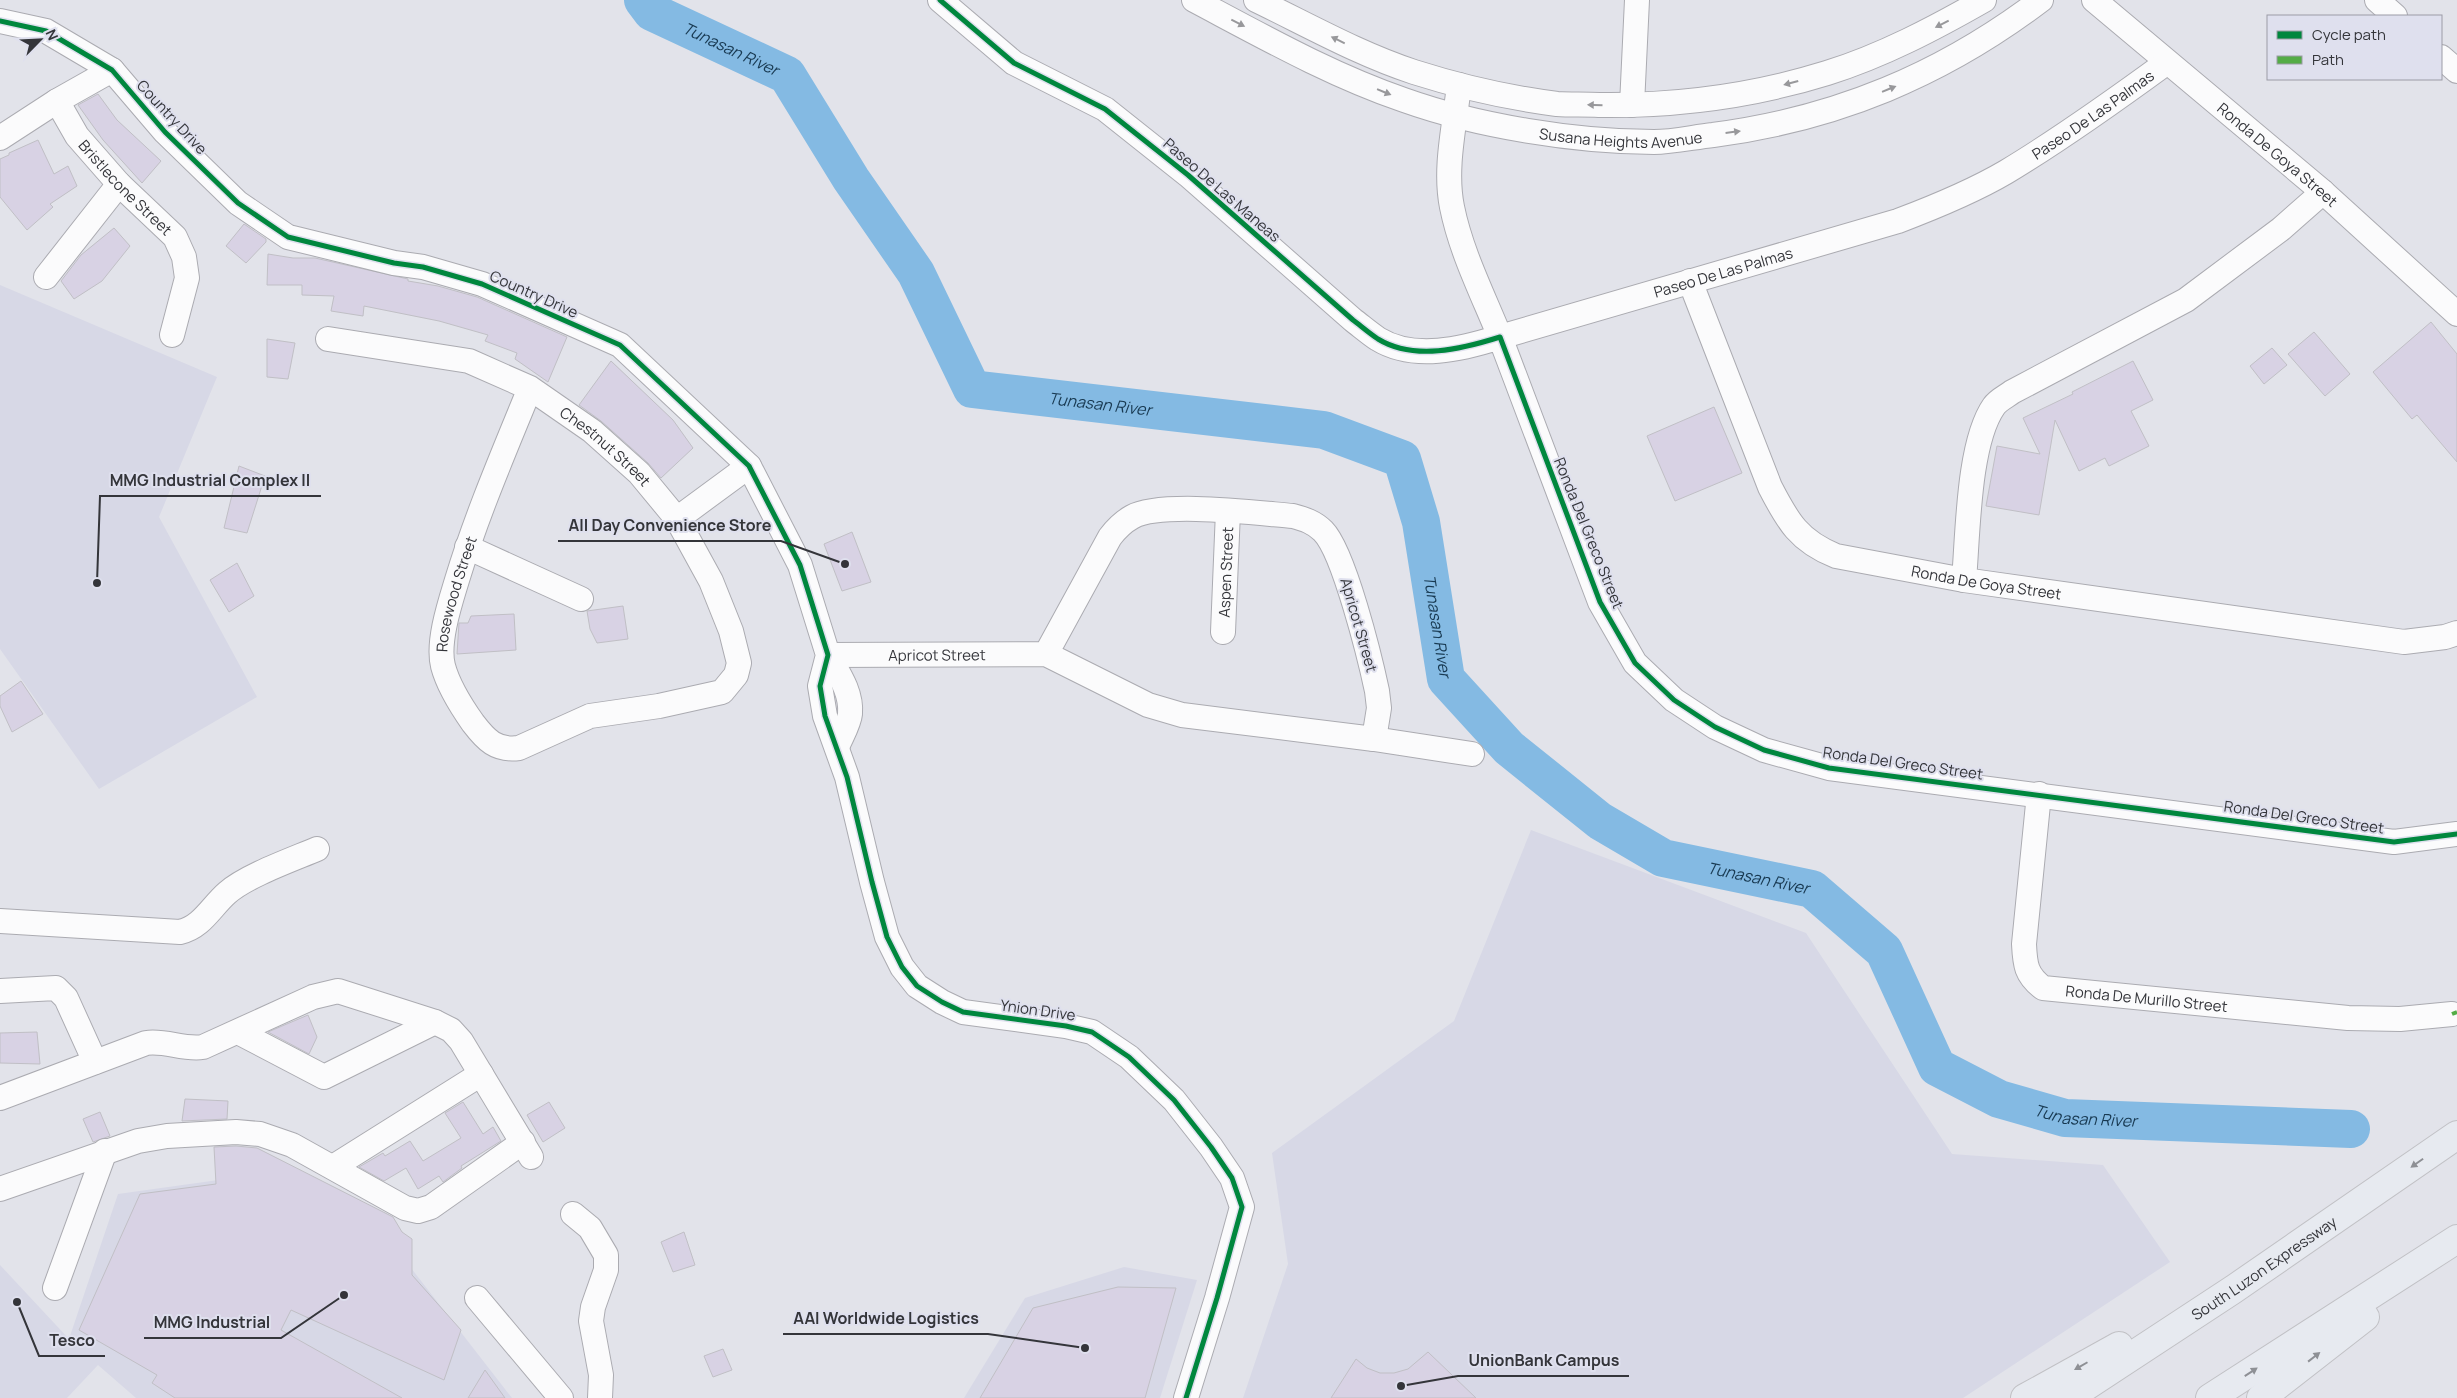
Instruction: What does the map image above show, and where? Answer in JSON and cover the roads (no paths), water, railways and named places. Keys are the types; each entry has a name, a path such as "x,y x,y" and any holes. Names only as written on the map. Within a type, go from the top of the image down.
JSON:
{"highway":[{"name":"South Luzon Expressway","path":"2068,1398 2234,1289 2457,1135"},
{"path":"2210,1398 2457,1239"},
{"path":"2261,1398 2457,1245"},
{"path":"2025,1398 2094,1358 2234,1289"}],"street":[{"name":"Paseo De Las Maneas","path":"940,0 1014,63 1106,109 1188,175 1353,320 1379,340 1406,349 1432,351 1461,349 1500,337"},
{"name":"Susana Heights Avenue","path":"1194,0 1354,80 1404,100 1456,115 1560,136 1656,142 1749,130 1841,107 1923,75 1974,47 2041,0"},
{"name":"Susana Heights Avenue","path":"1256,0 1368,54 1413,72 1459,85 1557,104 1632,105 1689,102 1738,95 1828,72 1942,24 1984,0"},
{"path":"1632,105 1637,0"},
{"name":"Ronda De Goya Street","path":"2094,0 2166,63 2323,192 2457,314"},
{"path":"2377,0 2394,15"},
{"name":"Country Drive","path":"0,22 46,31 112,70 165,132 238,203 288,237 394,263 423,267 482,284 620,345 749,466 800,565 828,655 844,682 850,714 837,748"},
{"path":"2442,58 2457,72"},
{"name":"Paseo De Las Palmas","path":"1500,337 1690,280 1898,222 2005,173 2082,123 2166,63"},
{"path":"0,138 57,101 112,70"},
{"path":"1459,85 1449,173 1451,207 1461,238 1500,337"},
{"name":"Bristlecone Street","path":"57,101 77,136 119,184 175,237 184,257 187,278 172,335"},
{"path":"46,277 119,184"},
{"path":"1964,580 1976,452 1982,429 1995,405 2012,392 2186,300 2281,229 2323,192"},
{"name":"Ronda De Goya Street","path":"1690,280 1770,487 1787,520 1804,539 1819,549 1836,556 1964,580 2404,642 2445,637 2457,633"},
{"name":"Ronda Del Greco Street","path":"1500,337 1600,602 1635,663 1674,700 1715,727 1764,750 1829,768 2394,842 2457,834"},
{"name":"Chestnut Street","path":"328,339 469,361 530,388 599,437 639,473 677,519 711,581 732,631 739,663 736,675 730,685 722,692 713,696"},
{"name":"Rosewood Street","path":"530,388 481,506 444,623 442,665 462,708 486,739 496,746 507,750 519,748 590,716 713,696"},
{"path":"677,519 749,466"},
{"name":"Apricot Street","path":"828,655 1046,654 1148,705 1182,715 1374,740 1379,708 1378,691 1344,571 1330,540 1324,532 1310,521 1293,516 1168,508 1152,510 1133,516 1121,524 1110,537 1046,654"},
{"name":"Aspen Street","path":"1223,632 1228,512"},
{"path":"467,547 581,599"},
{"name":"Ynion Drive","path":"828,655 820,686 822,701 847,777 887,937 902,967 917,986 942,1002 963,1012 1066,1026 1092,1032 1129,1057 1174,1100 1211,1147 1232,1178 1242,1207 1217,1298 1186,1398"},
{"path":"1374,740 1472,754"},
{"name":"Ronda De Murillo Street","path":"2038,794 2024,944 2025,961 2031,978 2043,988 2348,1018 2400,1019 2452,1014"},
{"path":"0,921 180,932 189,930 197,925 234,887 317,848"},
{"path":"0,991 56,988 66,998 95,1062"},
{"path":"0,1098 146,1043 158,1041 192,1048 203,1047 313,997 338,991 436,1022 451,1030 461,1041 527,1149 431,1207 418,1211 405,1208 292,1145 260,1134 236,1132 167,1136 138,1141 0,1189"},
{"path":"238,1032 324,1078 436,1022"},
{"path":"333,1167 481,1074"},
{"path":"55,1288 105,1151"},
{"path":"573,1214 590,1228 606,1255 606,1270 593,1306 591,1321 601,1375 600,1398"},
{"path":"477,1298 561,1398"}],"waterway":[{"name":"Tunasan River","path":"643,0 652,12 787,75 851,179 916,273 972,389 1324,430 1402,459 1421,522 1446,679 1509,748 1600,821 1663,858 1812,889 1884,951 1937,1067 1999,1099 2065,1118 2351,1129"}],"place":[{"name":"All Day Convenience Store","path":"845,564"},
{"name":"MMG Industrial Complex II","path":"97,583"},
{"name":"MMG Industrial","path":"344,1295"},
{"name":"Tesco","path":"17,1302"},
{"name":"AAI Worldwide Logistics","path":"1085,1348"},
{"name":"UnionBank Campus","path":"1401,1386"}]}
